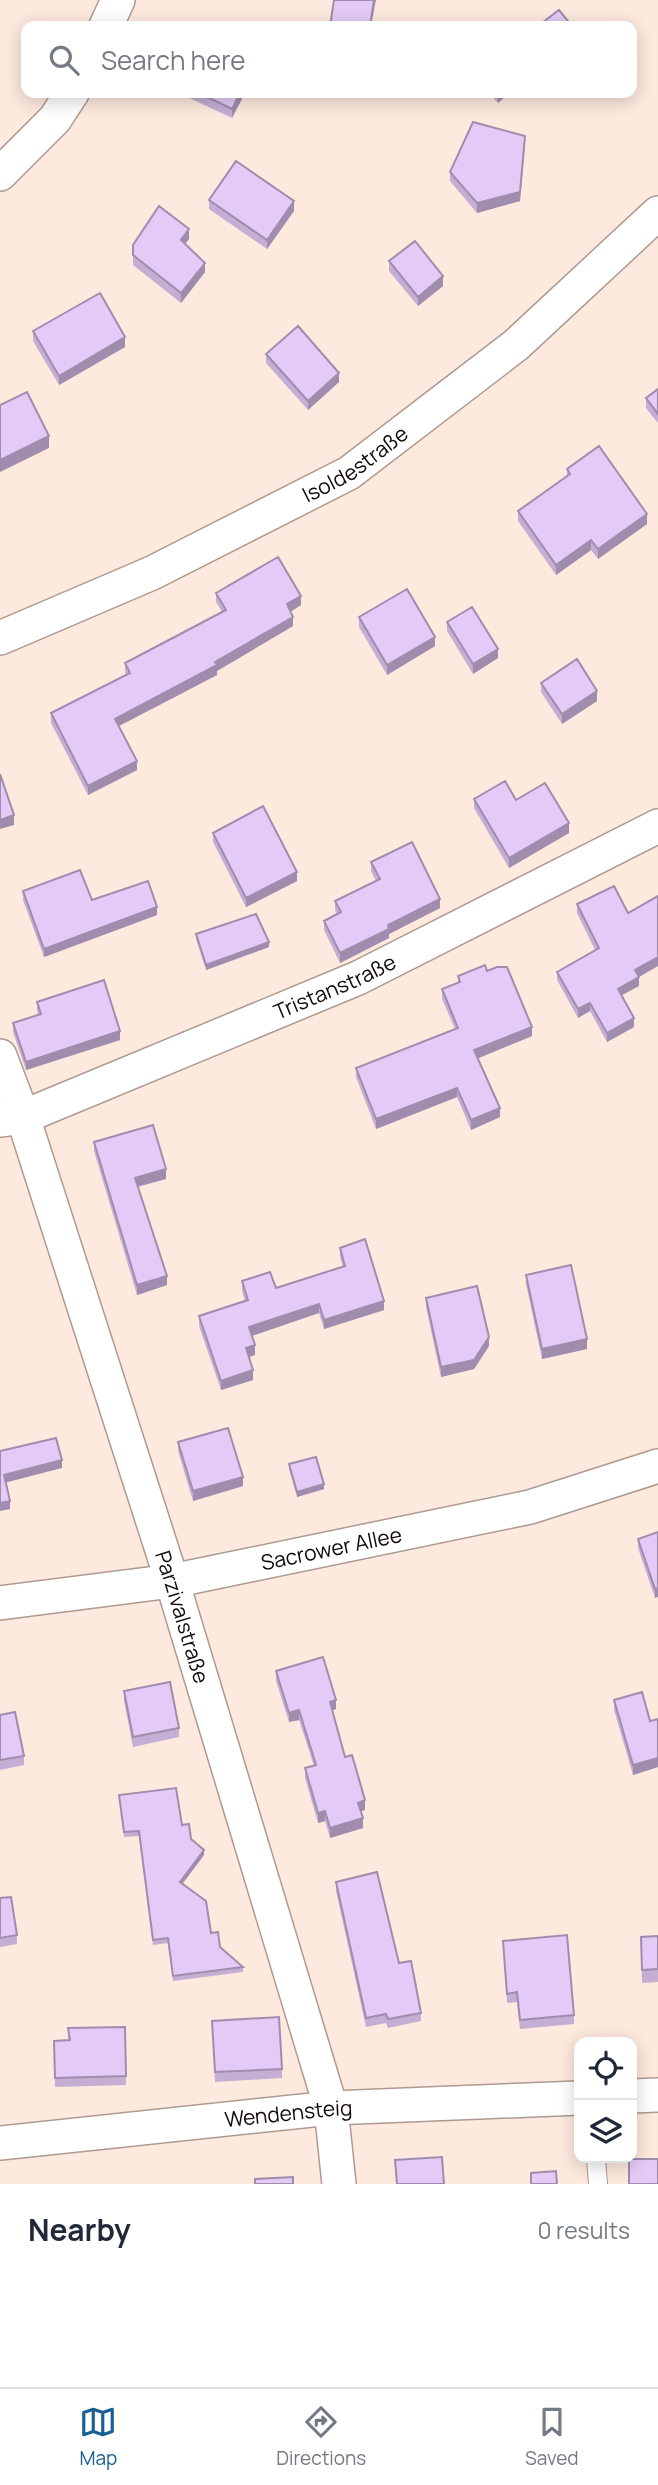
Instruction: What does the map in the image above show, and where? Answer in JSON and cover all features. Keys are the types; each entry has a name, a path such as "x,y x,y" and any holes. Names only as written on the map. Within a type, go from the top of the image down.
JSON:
{"street":[{"path":"108,21 118,0"},
{"path":"0,174 55,119 69,98"},
{"name":"Isoldestraße","path":"0,638 152,573 349,473 516,345 658,213"},
{"name":"Tristanstraße","path":"12,1119 358,978 658,825"},
{"name":"Parzivalstraße","path":"0,1056 12,1119 173,1581 331,2108 340,2184"},
{"name":"Sacrower Allee","path":"0,1602 173,1581 530,1507 658,1466"},
{"path":"637,2096 658,2095"},
{"name":"Wendensteig","path":"0,2143 331,2108 574,2098"}],"lane":[{"path":"596,2163 598,2184"}],"building":[{"path":"334,0 374,0 371,21 331,21"},
{"path":"559,10 568,21 545,21"},
{"path":"209,98 238,98 232,109"},
{"path":"473,122 525,136 520,192 477,203 450,172"},
{"path":"236,161 294,201 267,240 209,200"},
{"path":"159,206 189,229 181,240 205,263 181,293 133,255 133,245"},
{"path":"415,241 443,276 418,297 389,261"},
{"path":"100,293 125,337 59,376 33,331"},
{"path":"298,326 339,373 308,401 266,354"},
{"path":"658,389 658,414 646,398"},
{"path":"27,392 49,436 0,460 0,405"},
{"path":"599,446 647,514 598,549 591,540 556,565 518,511 570,474 567,469"},
{"path":"278,557 301,596 287,604 293,617 215,662 217,665 115,719 137,761 88,786 51,713 130,673 125,663 226,610 216,593"},
{"path":"407,589 435,637 387,665 359,617"},
{"path":"472,607 498,649 473,664 447,622"},
{"path":"577,659 597,691 562,714 541,683"},
{"path":"0,774 14,815 0,820"},
{"path":"505,781 516,800 545,783 569,823 509,858 474,799"},
{"path":"263,806 297,872 246,898 213,833"},
{"path":"412,842 440,899 388,925 389,929 340,953 324,921 341,912 335,901 380,879 371,862"},
{"path":"80,870 92,900 148,881 157,907 44,949 23,891"},
{"path":"614,886 628,913 658,896 658,957 635,970 639,977 618,989 634,1018 607,1033 590,1003 578,1009 557,972 599,948 577,904"},
{"path":"256,914 269,942 206,965 196,934"},
{"path":"485,965 487,971 507,967 532,1027 474,1050 500,1108 471,1120 457,1088 376,1119 356,1068 458,1028 442,989 460,982 458,976"},
{"path":"104,980 120,1031 26,1062 13,1023 41,1014 37,1002"},
{"path":"153,1125 166,1169 135,1178 167,1276 137,1285 94,1142"},
{"path":"365,1239 384,1301 324,1320 319,1304 249,1327 255,1345 246,1348 253,1370 221,1381 199,1316 248,1300 242,1281 270,1272 276,1288 345,1266 340,1248"},
{"path":"571,1265 587,1339 542,1349 526,1275"},
{"path":"477,1286 489,1337 474,1360 441,1367 426,1298"},
{"path":"228,1428 243,1477 193,1491 178,1442"},
{"path":"56,1438 62,1460 4,1475 10,1501 0,1503 0,1451"},
{"path":"316,1457 324,1484 297,1492 289,1464"},
{"path":"658,1532 658,1588 655,1589 638,1539"},
{"path":"323,1657 336,1700 330,1702 345,1757 352,1755 365,1800 358,1803 363,1818 330,1828 325,1811 318,1813 305,1768 316,1765 299,1710 289,1713 276,1671"},
{"path":"170,1682 179,1728 133,1737 124,1691"},
{"path":"642,1692 650,1721 658,1719 658,1758 633,1765 614,1700"},
{"path":"15,1712 24,1756 0,1760 0,1715"},
{"path":"176,1788 182,1825 189,1824 191,1839 204,1850 180,1882 206,1901 211,1933 218,1932 220,1947 243,1967 173,1976 168,1938 153,1940 139,1831 124,1832 119,1795"},
{"path":"377,1872 399,1963 411,1961 421,2013 388,2019 386,2014 366,2018 336,1882"},
{"path":"11,1897 17,1935 0,1938 0,1898"},
{"path":"567,1935 574,2015 520,2020 517,1992 507,1994 503,1941"},
{"path":"658,1936 658,1969 642,1970 641,1937"},
{"path":"279,2017 282,2069 215,2072 212,2021"},
{"path":"125,2027 126,2076 55,2078 54,2041 70,2040 68,2028"},
{"path":"442,2157 444,2184 397,2184 395,2160"},
{"path":"637,2159 658,2159 658,2184 629,2184 629,2163 637,2163"},
{"path":"556,2171 557,2184 531,2184 531,2173"},
{"path":"293,2177 293,2184 255,2184 255,2179"}]}
